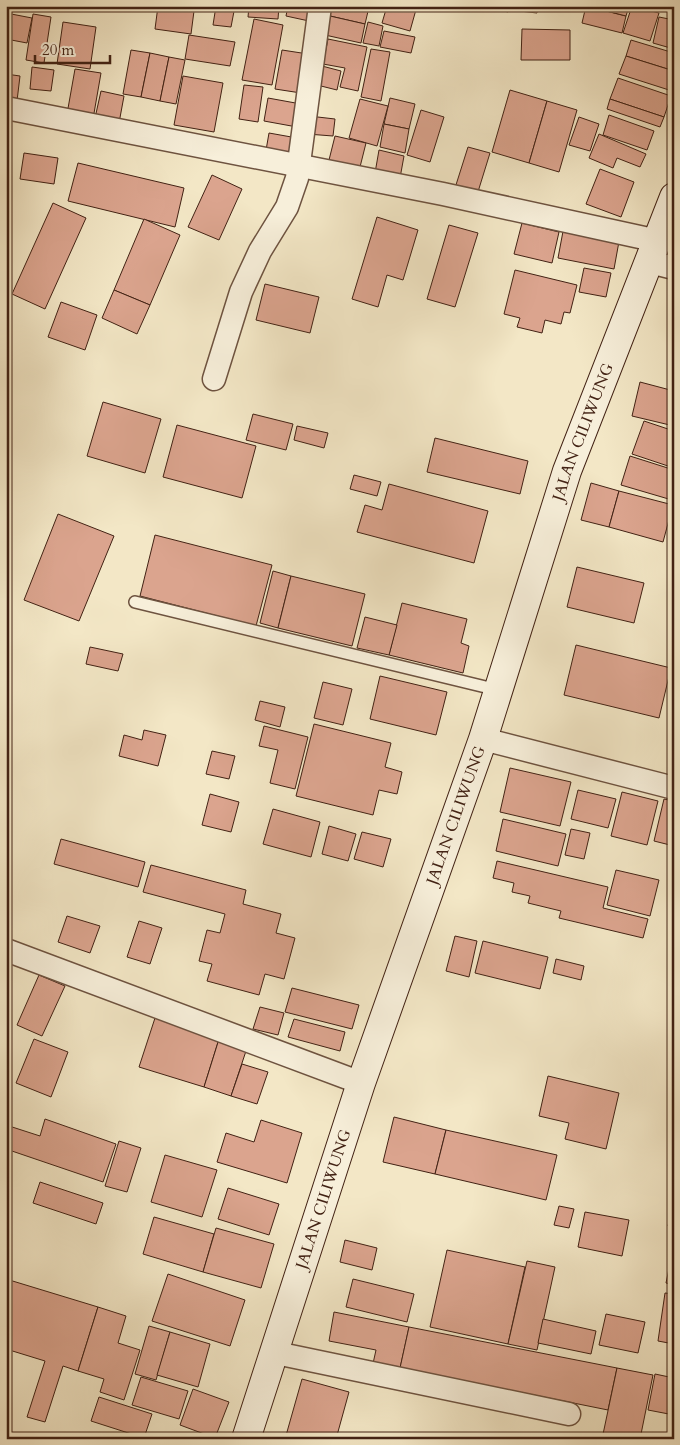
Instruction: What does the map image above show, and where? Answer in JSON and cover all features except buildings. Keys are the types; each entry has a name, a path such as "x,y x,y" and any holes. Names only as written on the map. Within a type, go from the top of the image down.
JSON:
{"main road":[{"name":"JALAN CILIWUNG","path":"246,1439 276,1354 361,1083 483,739 567,471 661,257 674,197"}],"street":[{"path":"214,379 241,292 260,251 287,207 299,167 320,6"},
{"path":"6,108 443,194 661,257"},
{"path":"483,739 674,788"},
{"path":"6,950 361,1083"},
{"path":"276,1354 569,1414"}],"lane":[{"path":"135,602 498,690"}]}
